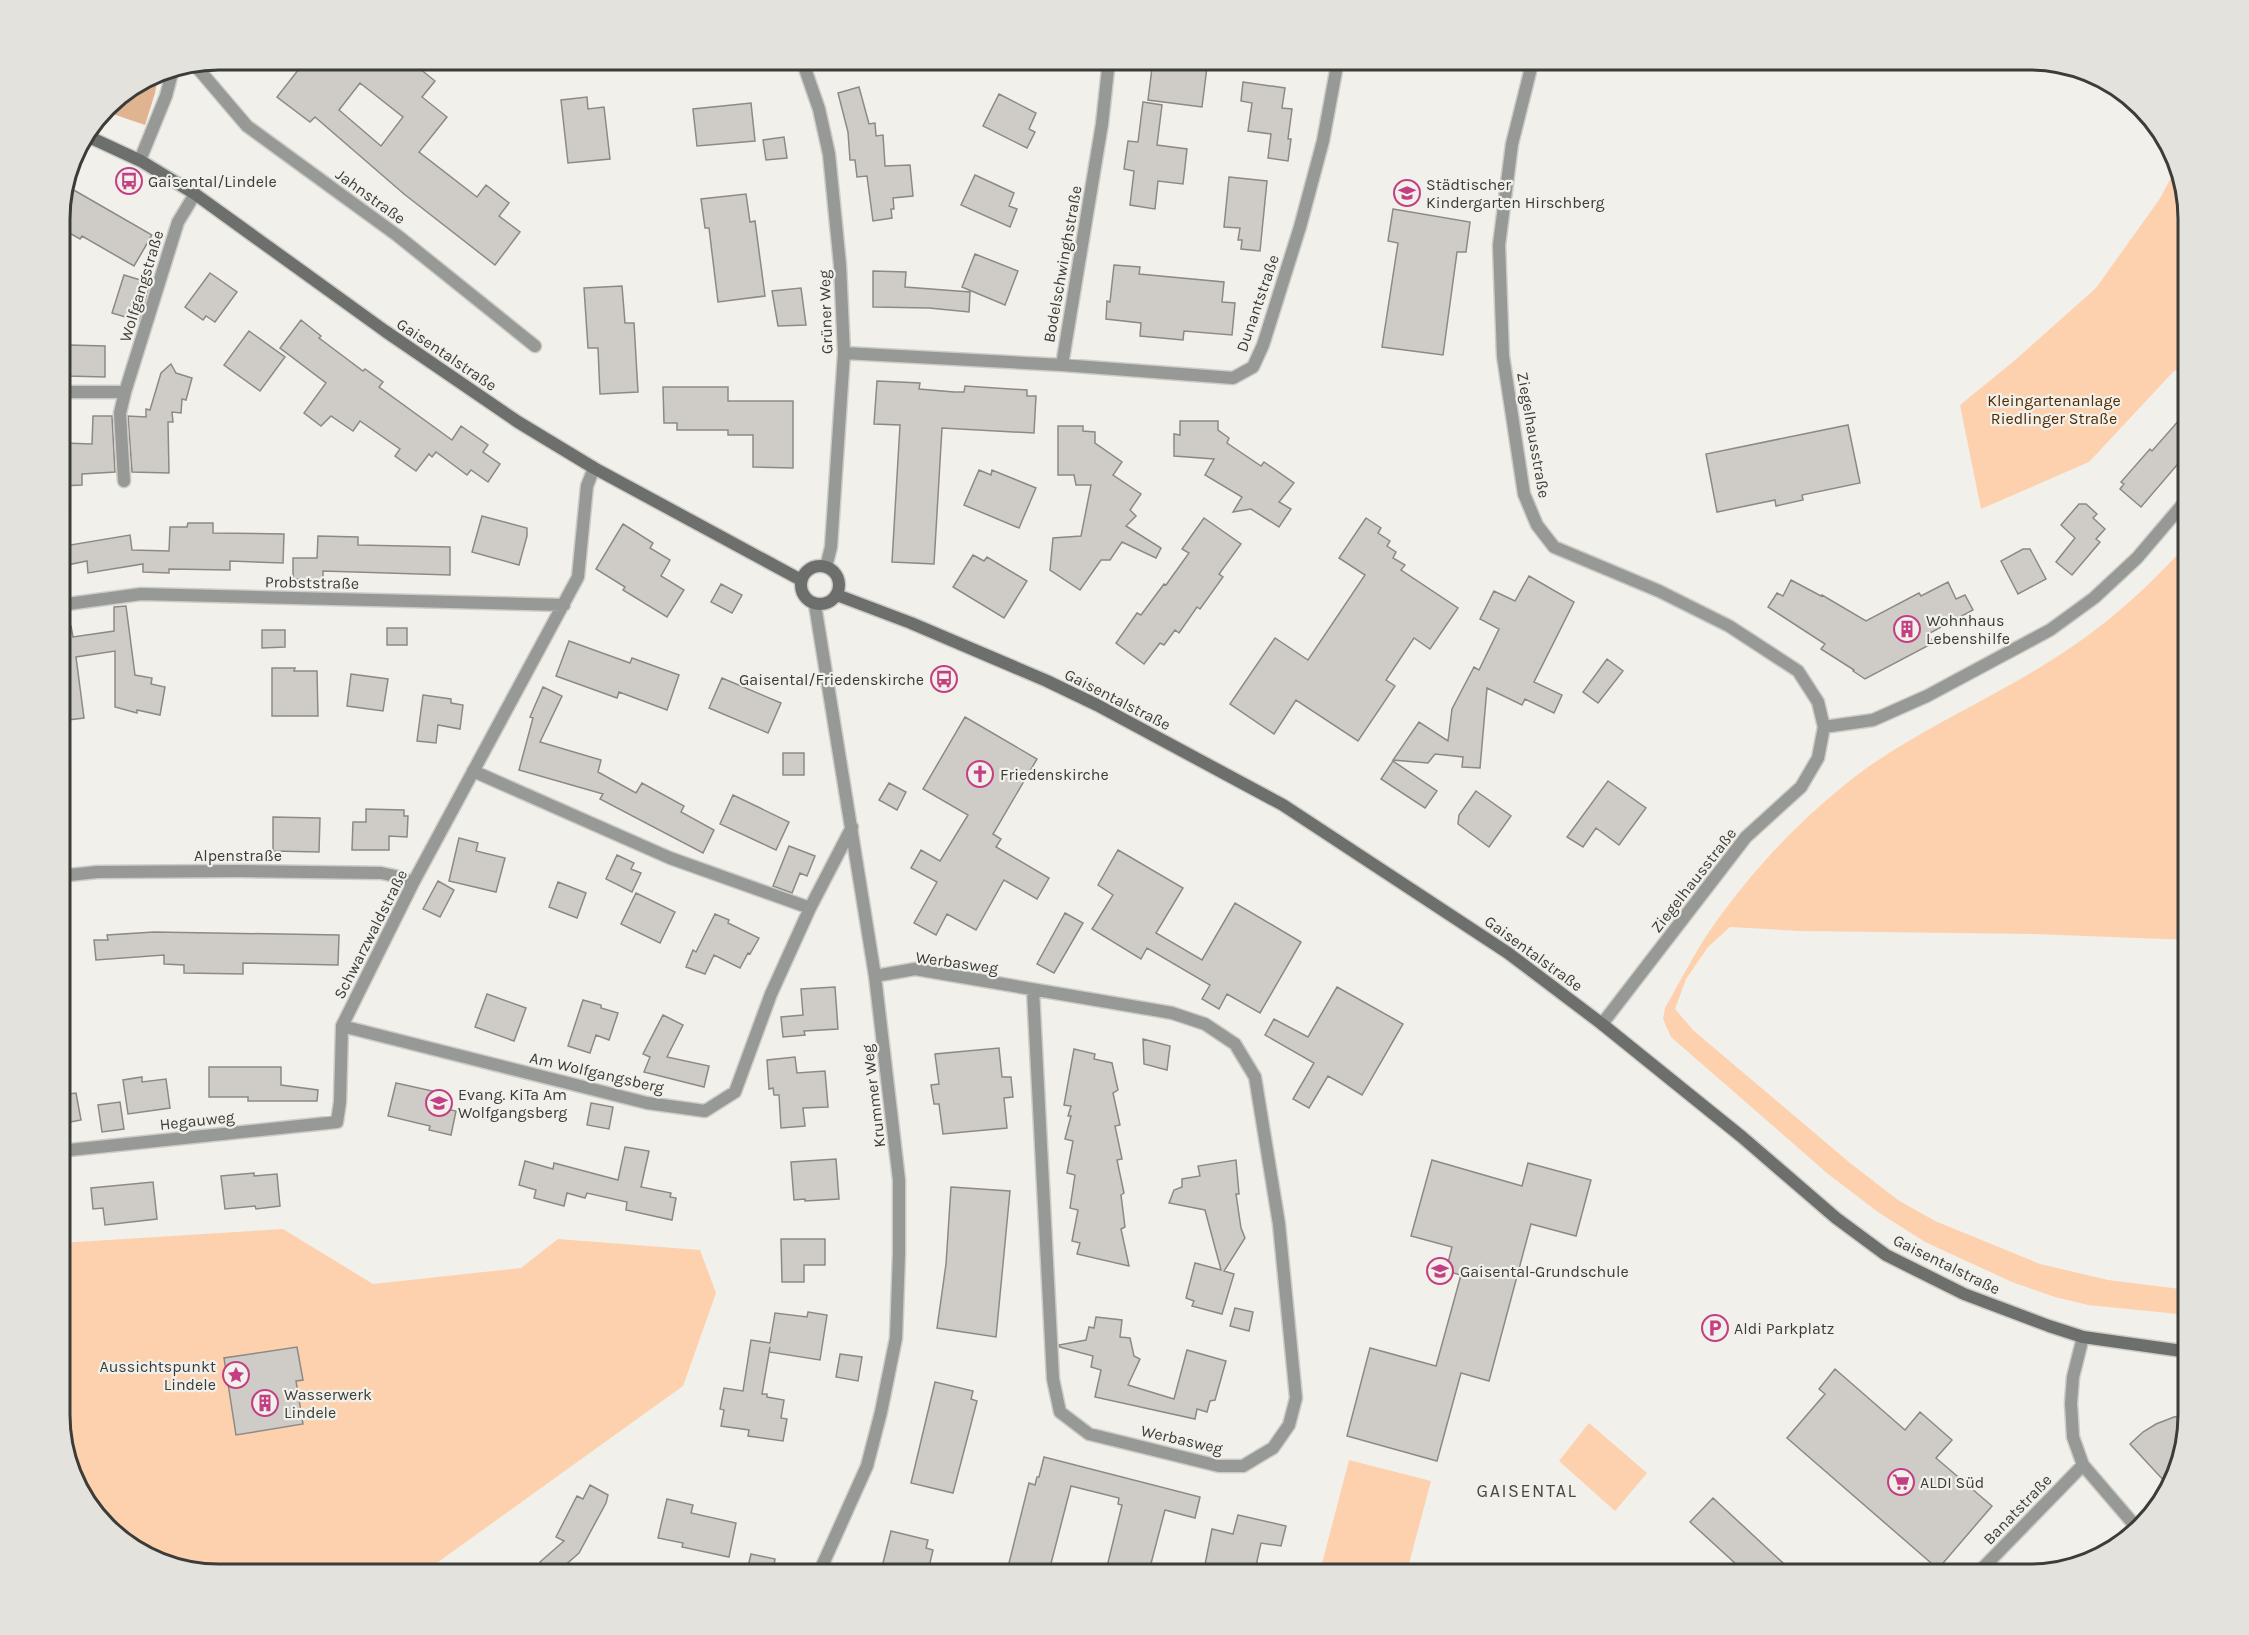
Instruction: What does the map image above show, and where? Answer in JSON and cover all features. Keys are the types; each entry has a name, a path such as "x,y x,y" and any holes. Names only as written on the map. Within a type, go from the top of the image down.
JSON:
{"main road":[{"name":"Gaisentalstraße","path":"95,139 140,160 195,194 385,332 518,422 594,468 801,580"},
{"path":"819,566 826,567 835,573 838,580 837,595 825,604 815,605 805,598 801,591 801,580 809,569 819,566"},
{"name":"Gaisentalstraße","path":"837,595 911,623 1047,681 1097,705 1284,805 1489,940 1602,1024 1742,1137 1836,1218 1886,1255 1964,1294 2083,1336 2178,1350"}],"street":[{"name":"Grüner Weg","path":"806,71 819,109 829,154 840,265 844,353 831,547 826,567"},
{"name":"Bodelschwinghstraße","path":"844,353 1062,365 1102,124 1108,71"},
{"name":"Dunantstraße","path":"1062,365 1233,378 1253,367 1263,345 1300,227 1323,141 1336,71"},
{"name":"Ziegelhausstraße","path":"1530,71 1512,144 1499,245 1503,356 1524,494 1537,525 1554,547 1659,591 1729,626 1798,671 1818,702 1824,727 1818,758 1802,787 1746,837 1602,1024"},
{"name":"Jahnstraße","path":"201,72 247,126 398,236 535,346"},
{"path":"140,160 166,96 170,79"},
{"name":"Wolfgangstraße","path":"124,481 120,413 125,392 178,222 195,194"},
{"path":"71,392 125,392"},
{"name":"Schwarzwaldstraße","path":"337,1122 340,1102 342,1026 413,883 578,577 588,486 594,468"},
{"path":"1824,727 1873,720 1927,696 2050,630 2094,598 2138,558 2178,510"},
{"name":"Probststraße","path":"71,604 141,594 564,605"},
{"name":"Krummer Weg","path":"815,605 875,976 899,1180 896,1338 867,1466 823,1564"},
{"path":"473,771 670,858 810,908"},
{"name":"Am Wolfgangsberg","path":"342,1026 647,1103 705,1111 735,1092 771,994 810,908 852,827"},
{"name":"Alpenstraße","path":"71,875 97,872 369,873 400,877 413,883"},
{"name":"Werbasweg","path":"875,976 915,969 1172,1013 1205,1024 1235,1044 1255,1077 1279,1224 1296,1398 1289,1425 1273,1448 1243,1466 1219,1466 1089,1434 1060,1412 1053,1379 1033,990"},
{"name":"Hegauweg","path":"71,1150 337,1122"},
{"path":"2083,1336 2073,1377 2071,1403 2073,1437 2083,1465 2133,1523"},
{"name":"Banatstraße","path":"1987,1564 2083,1465"}],"green space":[{"name":"Kleingartenanlage Riedlinger Straße","path":"2172,176 2176,191 2178,220 2178,369 2089,462 1981,509 1960,405 2014,361 2096,288 2159,200"},
{"path":"2178,554 2178,940 2034,934 1800,931 1730,927 1708,947 1686,979 1675,1009 1694,1031 1850,1163 1898,1200 1935,1221 2040,1264 2108,1280 2178,1289 2178,1314 2088,1305 2055,1297 2012,1282 1925,1242 1878,1212 1828,1174 1671,1037 1663,1019 1665,1008 1694,956 1730,903 1765,860 1825,802 1868,767 1892,751 2043,666 2084,638 2132,600"},
{"path":"283,1229 373,1284 521,1268 558,1239 700,1250 716,1293 683,1386 435,1564 210,1564 172,1557 129,1534 101,1506 82,1472 73,1444 71,1425 71,1242"},
{"path":"1589,1423 1647,1473 1615,1511 1559,1461"},
{"path":"1349,1460 1431,1481 1409,1564 1322,1564"}],"shaded area":[{"path":"157,85 155,93 145,125 114,114 137,96"}],"building":[{"path":"297,71 423,71 435,81 422,97 447,117 419,152 477,197 486,185 509,203 499,216 520,232 495,265 404,194 315,117 310,122 277,97","holes":["360,83 403,117 381,146 339,110"]},
{"path":"1152,71 1206,71 1202,107 1148,100"},
{"path":"1243,82 1285,88 1282,108 1292,109 1288,161 1268,158 1271,134 1248,131 1252,103 1241,101"},
{"path":"859,87 869,124 875,123 876,136 883,135 885,166 910,165 913,196 893,198 892,218 873,221 867,176 857,177 855,160 850,160 848,132 838,93"},
{"path":"999,94 1036,113 1029,129 1035,132 1027,148 983,126"},
{"path":"587,97 588,109 604,107 610,159 568,163 561,100"},
{"path":"1143,102 1162,105 1157,145 1187,149 1183,184 1158,181 1155,209 1130,205 1134,171 1124,169 1128,141 1138,142"},
{"path":"751,103 755,141 697,146 693,109"},
{"path":"784,137 787,158 766,160 763,140"},
{"path":"975,175 1014,193 1009,206 1017,209 1010,227 961,205"},
{"path":"1229,177 1267,181 1260,251 1241,249 1242,240 1238,240 1240,228 1224,227"},
{"path":"73,190 152,235 134,266 82,236 80,239 71,234"},
{"path":"746,194 750,222 755,221 765,296 718,302 709,228 705,228 701,199"},
{"path":"1393,209 1470,222 1466,252 1457,252 1443,355 1382,347 1398,243 1388,241"},
{"path":"975,254 1018,271 1005,305 962,287"},
{"path":"1114,265 1140,267 1139,274 1224,282 1222,302 1235,303 1232,335 1184,331 1183,340 1140,336 1141,323 1106,319"},
{"path":"873,271 906,272 905,287 970,292 969,312 929,308 873,307"},
{"path":"210,273 237,292 215,322 206,316 203,320 185,307"},
{"path":"124,275 150,283 139,321 112,313"},
{"path":"622,286 625,323 634,323 638,392 600,394 598,348 588,348 584,288"},
{"path":"801,288 806,325 778,326 772,291"},
{"path":"301,320 321,336 319,338 363,371 365,369 383,382 379,387 452,440 461,426 488,445 483,452 500,464 488,482 471,470 467,475 436,452 432,457 429,454 416,471 395,456 400,449 360,421 353,431 331,416 321,426 304,413 326,383 280,348"},
{"path":"249,331 285,357 260,391 224,365"},
{"path":"71,345 105,346 105,377 71,376"},
{"path":"171,364 176,373 192,378 186,400 182,399 181,413 172,412 173,422 168,422 169,473 132,472 128,416 146,417 146,409 150,410 161,373"},
{"path":"877,381 920,383 919,389 954,392 964,392 965,386 1027,390 1027,396 1036,396 1034,433 942,428 934,564 892,562 900,425 874,424"},
{"path":"663,387 728,387 728,401 793,401 793,468 753,467 753,435 728,435 728,430 677,430 677,423 664,423"},
{"path":"93,416 112,416 115,472 82,474 82,485 71,486 71,443 92,444"},
{"path":"1180,421 1218,421 1218,430 1229,438 1227,443 1261,466 1264,462 1294,483 1279,502 1291,509 1279,527 1251,509 1233,512 1242,497 1205,475 1214,459 1174,456 1174,434 1180,435"},
{"path":"2178,421 2178,464 2141,507 2120,489 2124,484 2121,482 2150,449 2152,451"},
{"path":"1848,425 1860,483 1802,495 1803,500 1776,506 1775,500 1717,512 1706,454"},
{"path":"1058,426 1083,426 1083,431 1095,432 1095,443 1122,462 1113,475 1141,494 1130,510 1136,516 1126,526 1161,548 1156,558 1122,542 1110,560 1101,560 1080,590 1050,570 1053,538 1081,536 1091,485 1076,485 1074,475 1058,475"},
{"path":"979,470 991,475 992,470 1036,488 1019,528 964,505"},
{"path":"2079,504 2086,504 2097,514 2093,518 2105,529 2096,539 2100,542 2072,575 2056,562 2075,538 2061,525"},
{"path":"482,516 527,528 519,565 472,552"},
{"path":"1204,518 1241,544 1219,574 1223,577 1200,609 1197,607 1179,633 1175,630 1164,645 1160,643 1144,664 1116,643 1137,613 1141,615 1189,553 1182,549"},
{"path":"1366,518 1381,528 1378,533 1390,541 1387,546 1396,552 1393,558 1405,565 1401,570 1458,608 1430,649 1414,638 1386,680 1395,686 1358,741 1296,700 1274,734 1230,704 1275,638 1308,660 1365,575 1339,558"},
{"path":"188,523 213,523 213,533 284,534 283,563 230,561 230,570 169,569 169,573 143,572 143,564 88,573 87,561 71,564 71,545 130,535 132,550 169,551 170,527 187,527"},
{"path":"623,524 653,543 650,548 670,560 661,576 684,590 667,617 623,590 625,587 596,569"},
{"path":"318,536 358,537 358,545 450,547 450,575 323,571 323,580 293,579 293,558 317,558"},
{"path":"2023,549 2030,549 2046,579 2018,594 2001,561"},
{"path":"973,555 984,561 987,557 1027,581 1004,618 953,587"},
{"path":"1529,576 1574,602 1534,682 1562,695 1554,713 1525,699 1522,705 1487,688 1480,768 1462,767 1463,757 1435,754 1428,763 1393,760 1419,722 1448,741 1452,709 1474,667 1479,670 1499,629 1480,619 1494,591 1515,601"},
{"name":"Wohnhaus Lebenshilfe","path":"1791,580 1866,621 1919,593 1921,596 1948,582 1956,599 1965,595 1973,610 1928,634 1933,643 1865,679 1821,649 1825,644 1768,607 1777,593 1783,596"},
{"path":"721,584 742,595 732,613 711,602"},
{"path":"126,606 135,675 152,678 151,684 165,687 160,715 137,710 137,713 115,707 115,651 76,657 84,718 71,720 71,626 73,637 114,631 114,607"},
{"path":"387,628 407,628 407,645 387,645"},
{"path":"262,630 285,630 285,647 262,648"},
{"path":"569,641 630,663 632,658 679,675 667,710 619,692 617,698 556,676"},
{"path":"1607,659 1623,671 1598,703 1583,692"},
{"path":"272,668 317,671 318,716 272,716"},
{"path":"351,674 388,679 383,711 347,706"},
{"path":"722,678 781,703 768,733 709,708"},
{"path":"543,687 562,696 540,742 601,760 598,772 636,793 642,783 684,806 681,812 714,830 703,853 600,799 603,794 519,770 533,718 530,717"},
{"path":"423,695 451,699 451,703 463,705 460,729 438,725 436,743 417,741"},
{"path":"965,717 1037,759 993,834 1001,839 996,847 1049,878 1037,899 1004,880 976,930 947,914 936,935 914,923 937,882 911,868 921,850 940,861 968,815 923,789"},
{"path":"783,753 804,753 804,775 783,775"},
{"path":"1393,761 1437,791 1425,808 1381,779"},
{"path":"1608,781 1646,808 1619,845 1596,828 1583,847 1567,837"},
{"path":"889,783 906,792 897,810 879,800"},
{"path":"1476,791 1511,816 1489,847 1458,824 1459,815"},
{"path":"733,795 789,822 776,850 720,824"},
{"path":"366,809 404,810 404,816 408,816 407,837 389,836 389,850 352,850 353,822 366,822"},
{"path":"273,817 320,818 319,852 273,851"},
{"path":"459,838 478,843 476,851 505,858 496,892 449,881"},
{"path":"789,846 815,856 807,876 800,873 792,893 773,886"},
{"path":"1118,850 1183,888 1156,933 1202,960 1235,903 1301,942 1260,1013 1227,994 1219,1009 1202,999 1210,985 1147,948 1141,959 1092,929 1113,895 1098,885"},
{"path":"617,855 634,863 631,869 641,873 632,892 606,879"},
{"path":"438,881 454,890 440,917 423,909"},
{"path":"558,882 586,893 577,918 549,907"},
{"path":"636,893 675,912 660,943 621,924"},
{"path":"1065,913 1083,923 1054,973 1037,964"},
{"path":"715,914 759,938 740,968 714,955 705,974 686,967 693,950 696,952"},
{"path":"154,932 339,935 338,965 243,963 243,974 184,973 184,965 164,964 164,955 96,960 94,940 108,940 107,935"},
{"path":"835,987 838,1029 804,1031 805,1035 783,1037 781,1017 803,1015 801,989"},
{"path":"1337,987 1403,1024 1362,1095 1328,1076 1309,1108 1293,1099 1314,1063 1265,1035 1274,1019 1308,1037"},
{"path":"487,994 526,1008 514,1041 475,1027"},
{"path":"583,1000 618,1013 609,1040 596,1035 590,1053 568,1046"},
{"path":"663,1015 683,1025 667,1057 709,1066 704,1087 644,1072 650,1057 643,1054"},
{"path":"1143,1039 1170,1046 1167,1070 1144,1064"},
{"path":"999,1048 1002,1077 1011,1077 1013,1097 1004,1098 1007,1128 943,1134 939,1104 934,1104 931,1085 939,1084 935,1054"},
{"path":"1074,1049 1095,1054 1094,1059 1112,1063 1118,1090 1113,1093 1120,1125 1115,1126 1122,1159 1117,1160 1124,1193 1121,1195 1125,1227 1121,1229 1129,1266 1077,1254 1080,1243 1072,1241 1078,1210 1070,1208 1075,1175 1067,1173 1073,1141 1065,1139 1071,1106 1064,1105"},
{"path":"795,1057 797,1073 825,1071 828,1107 803,1108 805,1126 781,1128 779,1095 774,1095 773,1088 769,1089 767,1060"},
{"path":"209,1067 281,1067 281,1085 318,1090 317,1101 248,1101 248,1097 209,1097"},
{"path":"142,1077 142,1082 166,1079 170,1108 128,1114 123,1080"},
{"path":"396,1083 437,1092 433,1106 456,1111 451,1135 429,1130 430,1126 388,1116"},
{"path":"76,1093 81,1120 71,1122 71,1094"},
{"path":"120,1102 124,1129 102,1132 98,1105"},
{"path":"591,1103 613,1107 609,1129 587,1125"},
{"path":"625,1147 649,1151 641,1187 671,1193 670,1197 676,1198 672,1220 626,1210 627,1202 587,1193 585,1198 567,1193 564,1206 534,1198 536,1190 519,1185 525,1161 553,1169 554,1163 618,1180"},
{"path":"836,1159 839,1199 794,1200 791,1162"},
{"path":"1236,1160 1239,1194 1236,1194 1241,1228 1245,1238 1224,1271 1234,1274 1222,1314 1192,1306 1194,1301 1186,1298 1195,1263 1221,1270 1205,1210 1169,1203 1174,1190 1182,1187 1182,1179 1200,1176 1198,1166"},
{"path":"1432,1160 1522,1186 1528,1163 1591,1180 1576,1236 1531,1224 1489,1381 1461,1373 1437,1461 1347,1436 1370,1348 1436,1366 1461,1275 1446,1271 1452,1247 1411,1236"},
{"path":"254,1173 254,1176 277,1174 280,1206 225,1209 221,1176"},
{"path":"153,1182 157,1219 105,1225 103,1208 93,1209 91,1188"},
{"path":"951,1187 1010,1191 996,1337 937,1328 946,1264"},
{"path":"781,1239 825,1239 825,1265 804,1265 804,1282 782,1282"},
{"path":"1235,1308 1253,1312 1249,1331 1230,1326"},
{"path":"808,1312 827,1315 820,1360 769,1352 762,1394 784,1400 781,1418 787,1419 783,1441 748,1436 749,1430 721,1426 724,1410 720,1409 724,1388 743,1391 751,1340 770,1343 775,1313 807,1317"},
{"path":"1096,1317 1122,1320 1120,1337 1130,1338 1134,1356 1140,1359 1128,1385 1174,1399 1187,1350 1226,1361 1215,1400 1210,1401 1207,1412 1197,1409 1195,1419 1095,1397 1101,1370 1091,1367 1093,1356 1059,1345 1086,1340 1089,1327 1094,1328"},
{"name":"Wasserwerk Lindele","path":"297,1347 303,1380 296,1381 303,1424 236,1435 224,1358"},
{"path":"840,1354 862,1357 858,1381 836,1377"},
{"name":"ALDI Süd","path":"1835,1369 1905,1430 1920,1412 1952,1440 1936,1458 1992,1506 1942,1564 1932,1564 1787,1438 1825,1394 1819,1389"},
{"path":"935,1382 973,1391 971,1399 977,1401 953,1493 911,1483"},
{"path":"2178,1416 2176,1444 2163,1480 2130,1444 2156,1424"},
{"path":"1044,1457 1200,1497 1195,1518 1165,1510 1151,1564 1108,1564 1122,1505 1118,1504 1119,1498 1071,1486 1051,1564 1009,1564 1029,1483 1035,1485"},
{"path":"590,1485 608,1495 579,1553 566,1564 542,1564 540,1562 564,1541 556,1537 577,1496 583,1499"},
{"path":"1713,1498 1784,1564 1736,1564 1690,1522"},
{"path":"667,1499 693,1505 691,1513 736,1523 729,1557 682,1547 683,1543 658,1538"},
{"path":"1238,1515 1286,1526 1281,1546 1261,1543 1256,1564 1205,1564 1212,1529 1233,1534"},
{"path":"891,1531 928,1540 926,1548 933,1550 930,1564 883,1564"},
{"path":"751,1554 775,1559 774,1564 749,1564"}],"place":[{"name":"Gaisental/Lindele","path":"129,181"},
{"name":"Städtischer Kindergarten Hirschberg","path":"1407,193"},
{"name":"Wohnhaus Lebenshilfe","path":"1907,629"},
{"name":"Gaisental/Friedenskirche","path":"944,679"},
{"name":"Friedenskirche","path":"980,774"},
{"name":"Evang. KiTa Am Wolfgangsberg","path":"439,1103"},
{"name":"Gaisental-Grundschule","path":"1440,1271"},
{"name":"Aldi Parkplatz","path":"1715,1328"},
{"name":"Aussichtspunkt Lindele","path":"236,1375"},
{"name":"Wasserwerk Lindele","path":"265,1403"},
{"name":"ALDI Süd","path":"1901,1482"}],"district":[{"name":"GAISENTAL","path":"1527,1491"}]}
